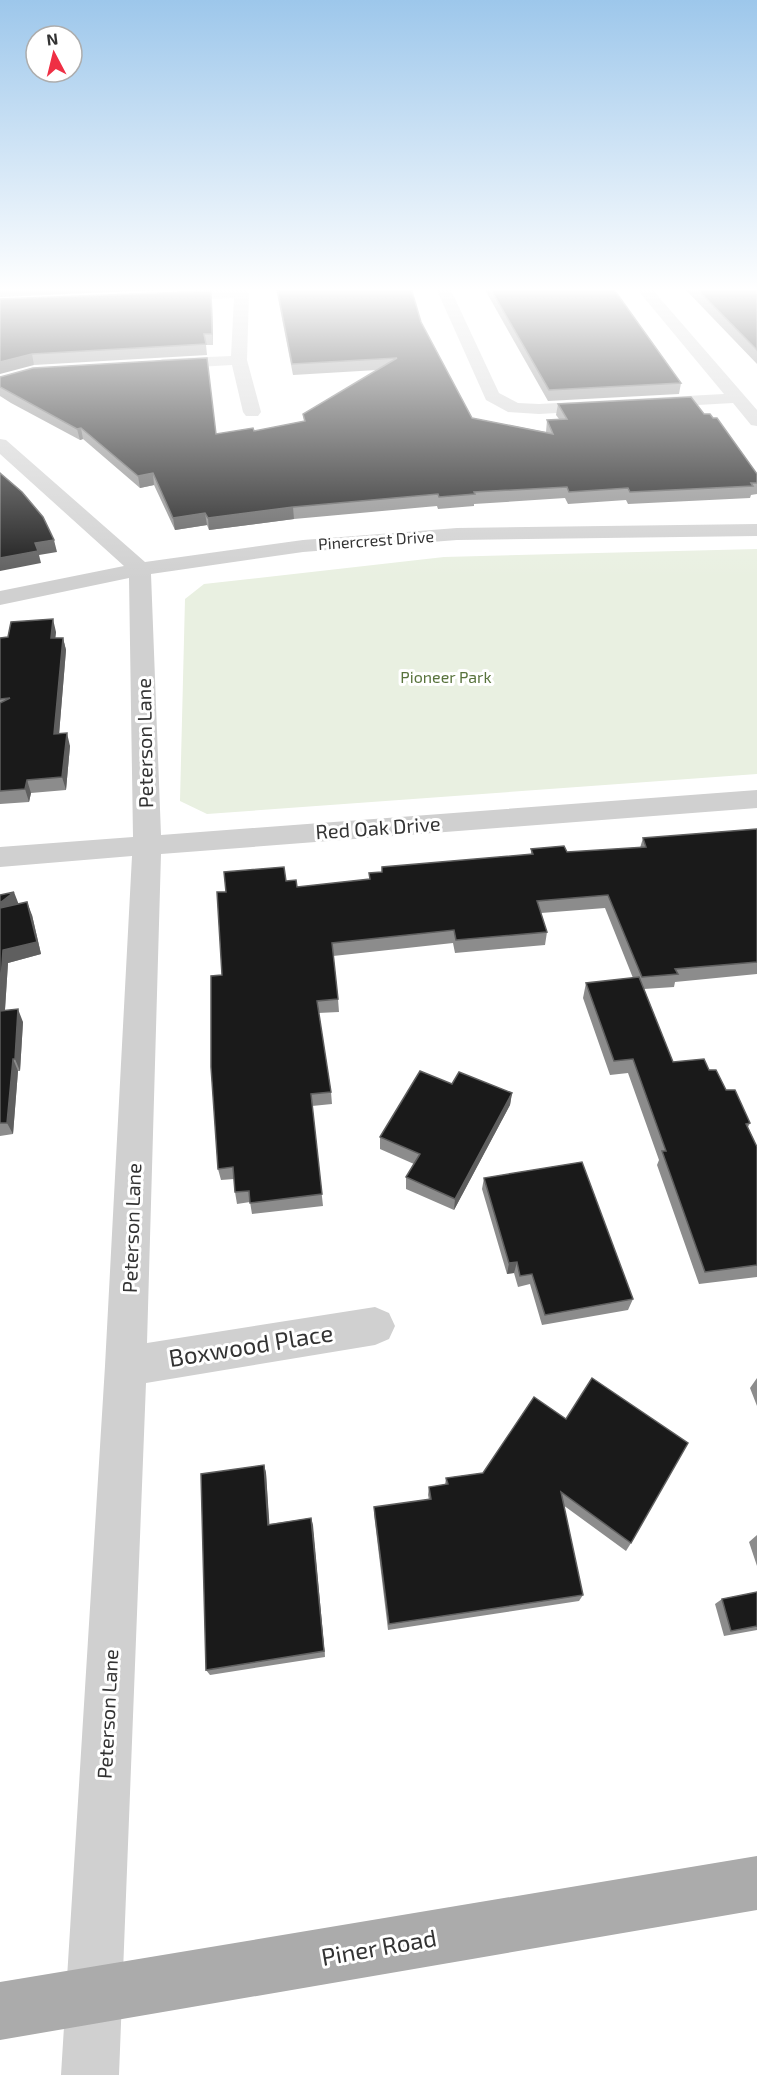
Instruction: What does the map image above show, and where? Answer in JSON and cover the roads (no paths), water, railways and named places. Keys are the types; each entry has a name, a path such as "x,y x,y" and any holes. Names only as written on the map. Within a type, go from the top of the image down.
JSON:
{"main road":[{"name":"Piner Road","path":"0,2011 757,1883"}],"street":[{"path":"245,385 252,412"},
{"path":"487,385 492,396 514,408 539,409 736,398"},
{"path":"725,385 757,421"},
{"path":"0,444 140,569"},
{"name":"Pinercrest Drive","path":"0,598 140,569 303,546 457,534 757,530"},
{"name":"Peterson Lane","path":"90,2075 126,1366 147,846 140,569"},
{"name":"Red Oak Drive","path":"0,857 757,799"},
{"name":"Boxwood Place","path":"126,1366 375,1326"}],"park label":[{"name":"Pioneer Park","path":"446,677"}]}
